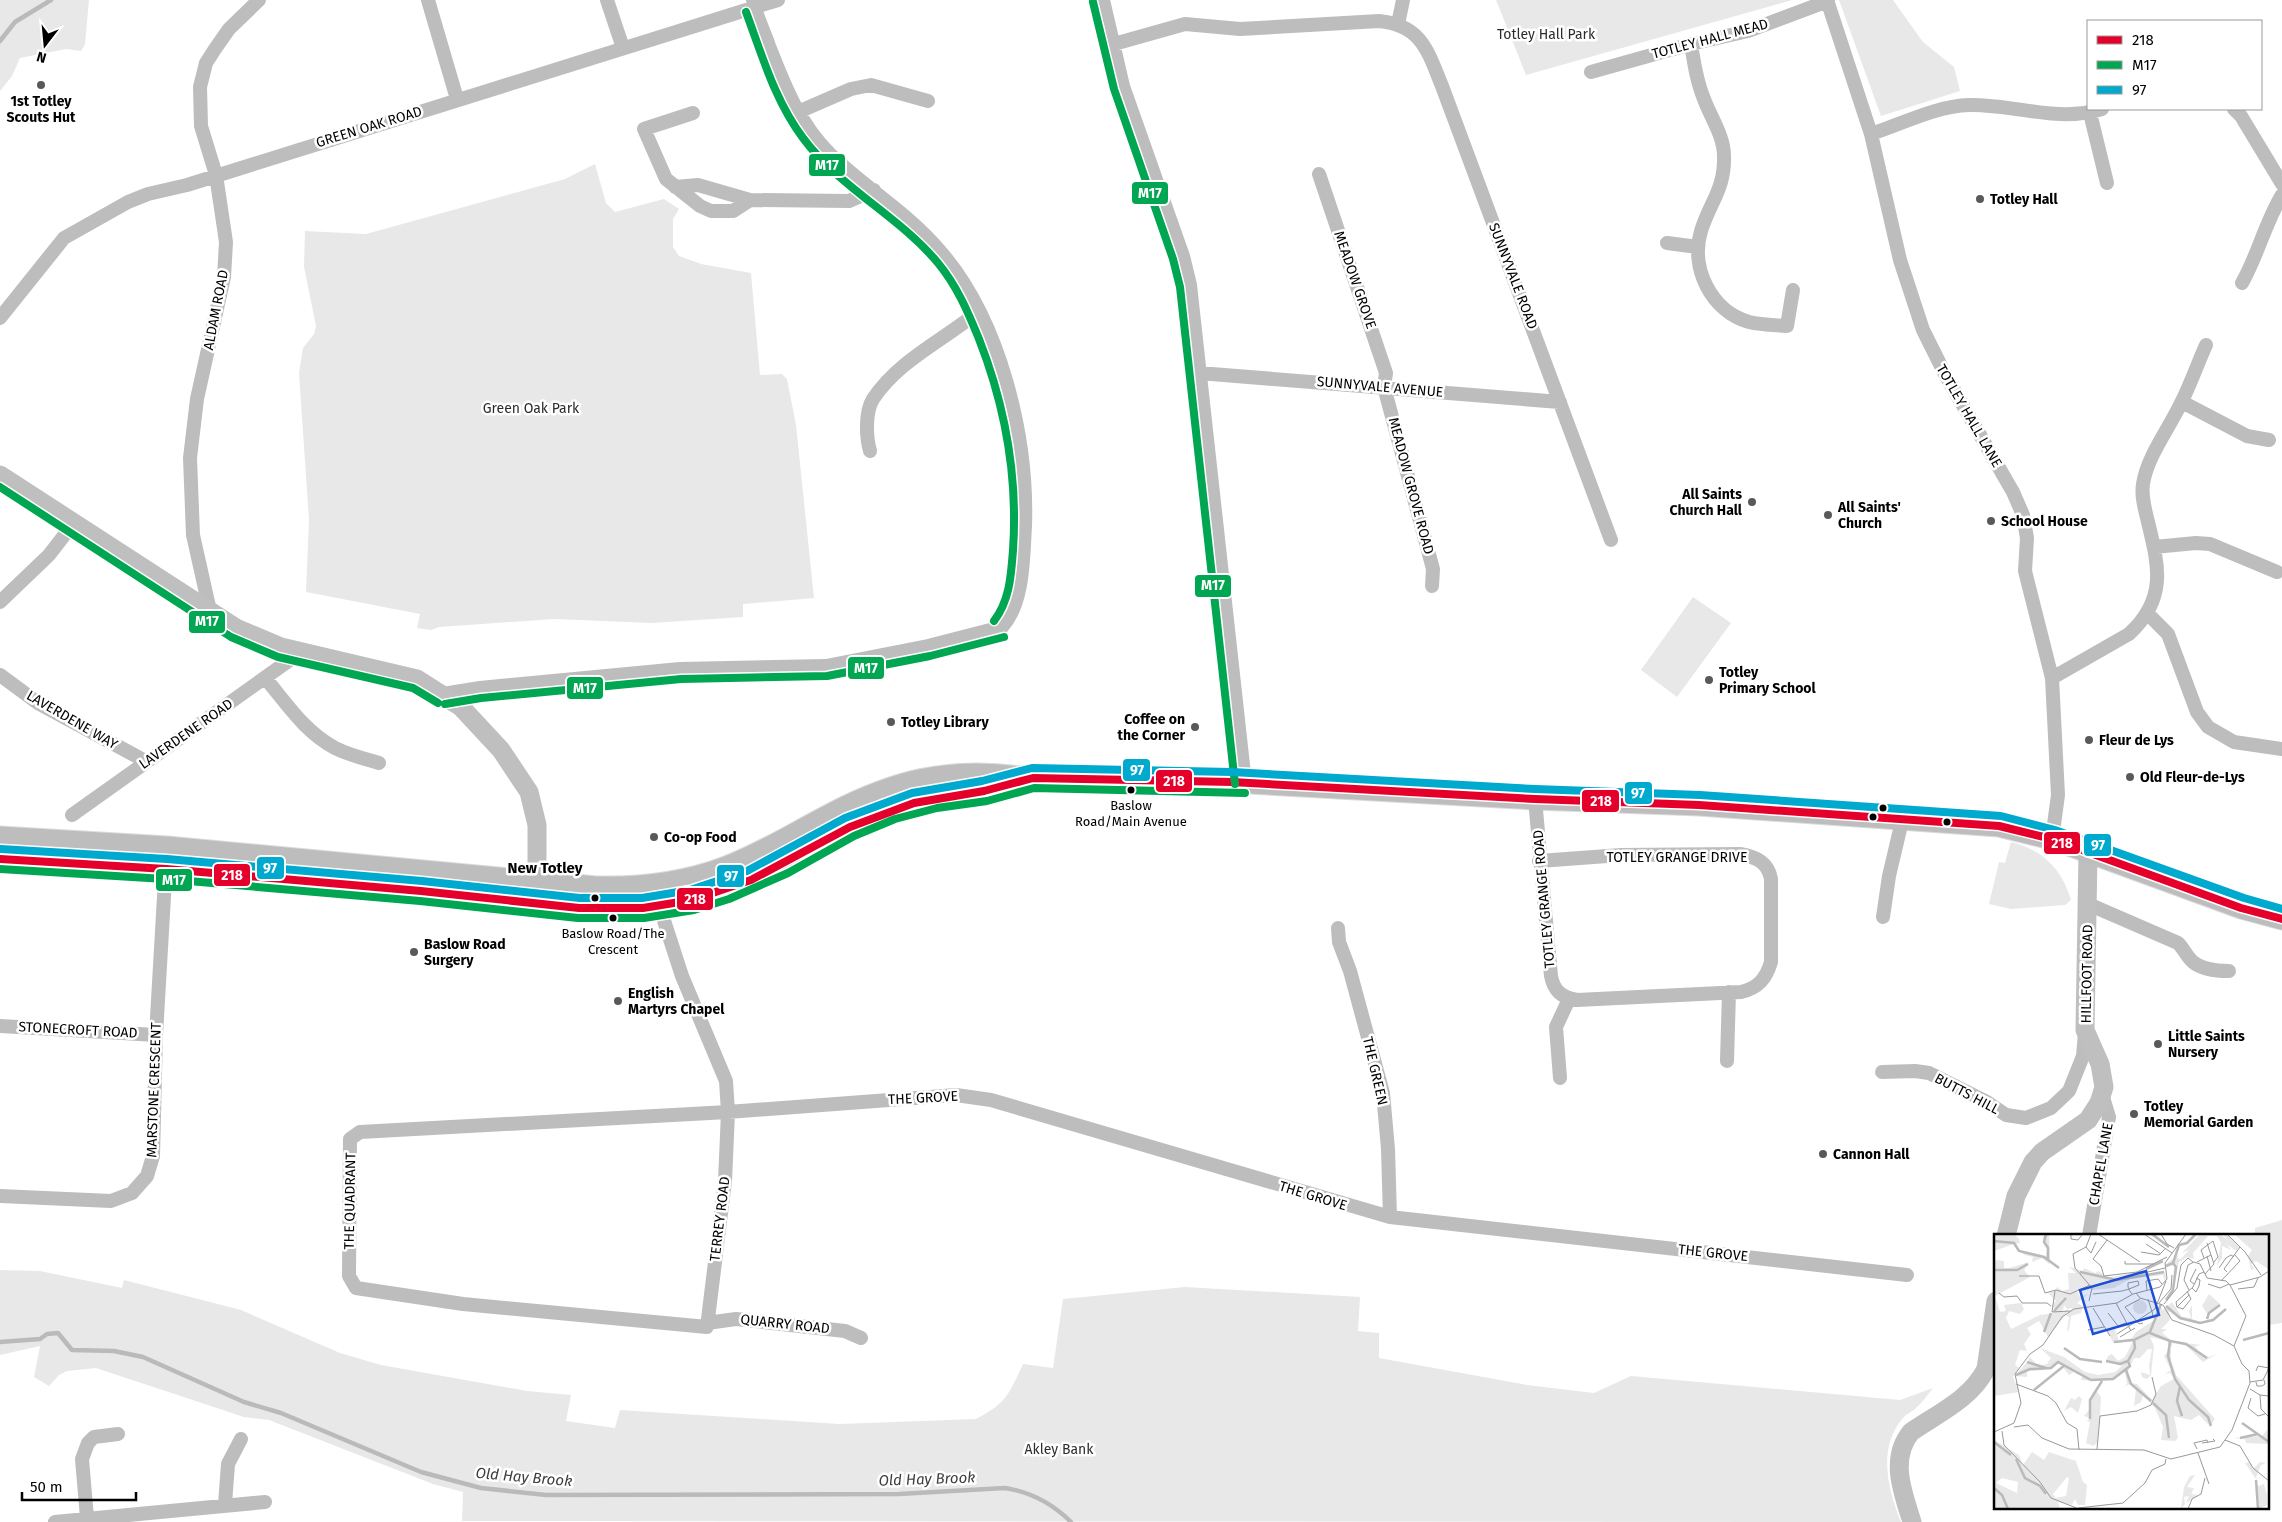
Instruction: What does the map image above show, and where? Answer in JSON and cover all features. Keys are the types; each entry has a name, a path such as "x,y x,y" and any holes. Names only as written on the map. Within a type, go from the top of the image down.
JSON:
{"main road":[{"path":"0,837 166,847 603,887 654,885 685,880 726,867 762,852 839,810 895,785 939,775 967,773 1033,778 1245,783 1535,799 1699,804 1902,821 1999,826 2052,839 2241,908 2282,919"},
{"path":"0,859 166,868 611,910 659,907 692,900 751,880 850,827 892,810 914,803 984,791 1033,778"}],"street":[{"name":"ALDAM ROAD","path":"210,611 193,535 190,458 196,399 224,277 226,242 216,175 201,126 199,109 202,75 215,48 229,29 259,0"},
{"path":"428,0 457,99"},
{"path":"607,0 623,48"},
{"name":"GREEN OAK ROAD","path":"0,318 64,238 148,194 187,185 623,48 754,4 778,0"},
{"path":"1103,0 1123,86 1187,271 1245,783"},
{"path":"1398,24 1403,0"},
{"name":"TOTLEY HALL MEAD","path":"1591,72 1691,44 1748,31 1827,1"},
{"name":"TOTLEY HALL LANE","path":"1827,1 1871,134 1900,260 1923,330 1946,376 2013,492 2024,515 2027,538 2025,571 2052,678 2058,795 2052,839"},
{"path":"443,694 480,688 680,669 826,666 928,646 1002,627 1012,613 1019,582 1024,532 1025,487 1010,399 1002,369 978,311 960,276 939,250 918,228 830,154 812,133 798,112 754,4"},
{"name":"SUNNYVALE ROAD","path":"1114,44 1185,24 1240,29 1379,20 1398,24 1415,34 1427,49 1611,540"},
{"path":"1691,44 1699,85 1719,133 1724,153 1722,181 1704,221 1698,247 1702,276 1716,301 1730,312 1749,322 1787,326 1794,290"},
{"path":"798,112 850,89 871,85 928,101"},
{"path":"1871,134 1949,108 1968,105 2016,109 2046,115 2096,111 2107,183"},
{"path":"2235,110 2241,116 2282,184"},
{"path":"693,113 644,129 666,179 700,206 711,211 733,211 750,200"},
{"name":"MEADOW GROVE","path":"1319,174 1386,373 1384,387"},
{"path":"675,187 698,185 750,200 849,201 874,190"},
{"path":"2242,283 2256,254 2270,215 2282,195"},
{"path":"1667,243 1698,247"},
{"path":"870,451 866,434 872,400 908,361 978,311"},
{"path":"2052,678 2129,634 2148,614 2155,600 2158,580 2154,547 2142,496 2145,476 2182,402 2206,345"},
{"name":"SUNNYVALE AVENUE","path":"1199,373 1560,402"},
{"name":"MEADOW GROVE ROAD","path":"1384,387 1434,569 1432,586"},
{"path":"2182,402 2247,436 2269,440"},
{"path":"0,475 236,628 260,640 301,652 404,675 417,679 443,694 471,717 495,743 529,792 537,825 537,904"},
{"path":"0,602 49,555 73,524"},
{"path":"2154,547 2196,543 2210,544 2278,572"},
{"path":"2148,614 2168,634 2197,712 2208,727 2234,742 2282,749"},
{"name":"LAVERDENE ROAD","path":"72,815 266,679 301,652"},
{"name":"LAVERDENE WAY","path":"0,675 38,703 147,762"},
{"path":"266,679 296,716 322,740 336,748 379,764"},
{"name":"TOTLEY GRANGE ROAD","path":"1535,799 1550,976 1556,991 1569,999"},
{"path":"1883,917 1889,876 1902,821"},
{"name":"MARSTONE CRESCENT","path":"0,1196 104,1202 125,1196 138,1188 150,1169 153,1156 156,1035 166,847"},
{"name":"HILLFOOT ROAD","path":"2006,1234 2016,1196 2033,1162 2042,1152 2088,1120 2099,1103 2102,1094 2104,1081 2100,1064 2085,1030 2088,853"},
{"name":"TOTLEY GRANGE DRIVE","path":"1539,861 1621,855 1740,854 1763,862 1771,879 1771,962 1768,971 1757,986 1741,992 1569,999"},
{"name":"TERREY ROAD","path":"654,885 659,907 682,976 726,1081 728,1112 725,1181 707,1325"},
{"path":"2088,904 2178,943 2186,950 2193,962 2205,968 2228,971"},
{"name":"THE GREEN","path":"1338,928 1339,942 1350,971 1383,1093 1388,1148 1390,1217"},
{"path":"1727,1060 1729,992"},
{"path":"1560,1078 1556,1028 1569,999"},
{"name":"STONECROFT ROAD","path":"0,1026 156,1035"},
{"name":"BUTTS HILL","path":"1882,1072 1914,1071 1929,1073 1987,1102 2006,1115 2026,1118 2051,1108 2069,1091 2083,1056 2085,1030"},
{"name":"CHAPEL LANE","path":"2089,1234 2110,1116 2102,1094"},
{"name":"THE GROVE","path":"728,1112 944,1096 972,1096 1390,1217 1907,1275"},
{"name":"THE QUADRANT","path":"707,1325 537,1312 356,1288 349,1276 350,1139 360,1132 728,1112"},
{"path":"1912,1522 1899,1478 1900,1461 1906,1438 1910,1432 1971,1391 1980,1379 1986,1369 1994,1315"},
{"name":"QUARRY ROAD","path":"707,1325 736,1319 845,1331 861,1338"},
{"path":"88,1518 84,1451 94,1437 118,1434"},
{"path":"225,1504 228,1464 241,1440"},
{"path":"55,1522 225,1504 265,1502"}],"green space":[{"path":"0,0 89,0 85,44 81,51 66,49 20,58 12,76 0,91"},
{"name":"Totley Hall Park","path":"1496,0 1792,0 1526,75"},
{"path":"1839,0 1893,0 1923,42 1954,67 1960,91 1881,116"},
{"name":"Green Oak Park","path":"595,164 606,203 615,212 664,199 679,209 673,219 673,247 679,256 701,264 751,273 760,375 782,374 787,379 796,425 814,598 743,604 743,617 652,623 553,619 439,627 431,630 417,628 420,614 306,592 309,520 299,373 303,348 314,334 316,326 304,267 305,231 366,234 565,179"},
{"path":"1693,597 1731,623 1677,697 1641,670"},
{"path":"2011,842 2033,850 2050,862 2062,879 2071,900 2065,905 2011,909 1989,904 1999,862 2005,863"},
{"path":"2282,1220 2282,1323 2270,1325 2270,1234 2255,1234 2255,1228"},
{"name":"Akley Bank","path":"0,1270 40,1271 122,1288 124,1280 241,1310 340,1353 381,1365 527,1391 571,1395 566,1421 615,1428 620,1410 839,1424 976,1419 994,1408 1006,1397 1023,1364 1053,1368 1063,1299 1185,1287 1360,1297 1358,1331 1379,1333 1379,1358 1527,1385 1594,1393 1631,1376 1900,1400 1933,1388 1918,1407 1903,1418 1890,1442 1887,1469 1892,1496 1901,1522 462,1521 463,1492 433,1484 269,1420 244,1417 96,1368 67,1371 59,1375 49,1386 34,1377 40,1346 0,1355"}],"waterway":[{"path":"0,41 15,22 51,0"},
{"name":"Old Hay Brook","path":"0,1342 40,1339 47,1334 58,1333 72,1350 114,1351 143,1357 244,1402 281,1413 421,1472 481,1488 546,1495 899,1494 1005,1488 1024,1492 1041,1499 1071,1522"}],"transit line":[{"name":"M17","path":"1093,2 1114,89 1173,259 1180,287 1235,784"},
{"name":"M17","path":"746,12 777,93 793,124 818,156 834,172 906,231 938,263 956,290 979,339 1003,417 1012,469 1014,496 1013,550 1010,578 1007,596 994,621"},
{"name":"M17","path":"0,487 231,637 278,657 413,688 438,703"},
{"name":"M17","path":"445,704 481,698 681,679 827,676 930,656 1004,637"},
{"name":"97","path":"1,849 167,859 422,881 580,898 642,898 690,890 747,871 845,818 912,793 982,781 1032,768 1232,772 1535,789 1700,795 2001,816 2055,830 2244,898 2282,909"},
{"name":"218","path":"0,859 166,869 421,891 579,908 643,908 692,900 751,880 850,827 914,803 984,791 1033,778 1232,782 1535,799 1699,805 1999,826 2052,839 2241,908 2282,919"},
{"name":"M17","path":"0,869 165,879 420,901 578,918 644,918 694,910 729,899 788,873 854,836 895,819 937,808 987,801 1034,788 1245,793"}],"place":[{"name":"1st Totley Scouts Hut","path":"41,85"},
{"name":"Totley Hall","path":"1980,199"},
{"name":"All Saints Church Hall","path":"1752,502"},
{"name":"All Saints' Church","path":"1828,515"},
{"name":"School House","path":"1991,521"},
{"name":"Totley Primary School","path":"1709,680"},
{"name":"Totley Library","path":"891,722"},
{"name":"Coffee on the Corner","path":"1195,727"},
{"name":"Fleur de Lys","path":"2089,740"},
{"name":"Old Fleur-de-Lys","path":"2130,777"},
{"name":"Baslow Road/Main Avenue","path":"1131,790"},
{"name":"Co-op Food","path":"654,837"},
{"name":"Baslow Road/The Crescent","path":"613,918"},
{"name":"Baslow Road Surgery","path":"414,952"},
{"name":"English Martyrs Chapel","path":"618,1001"},
{"name":"Little Saints Nursery","path":"2158,1044"},
{"name":"Totley Memorial Garden","path":"2134,1114"},
{"name":"Cannon Hall","path":"1823,1154"}],"district":[{"name":"New Totley","path":"545,868"}]}
